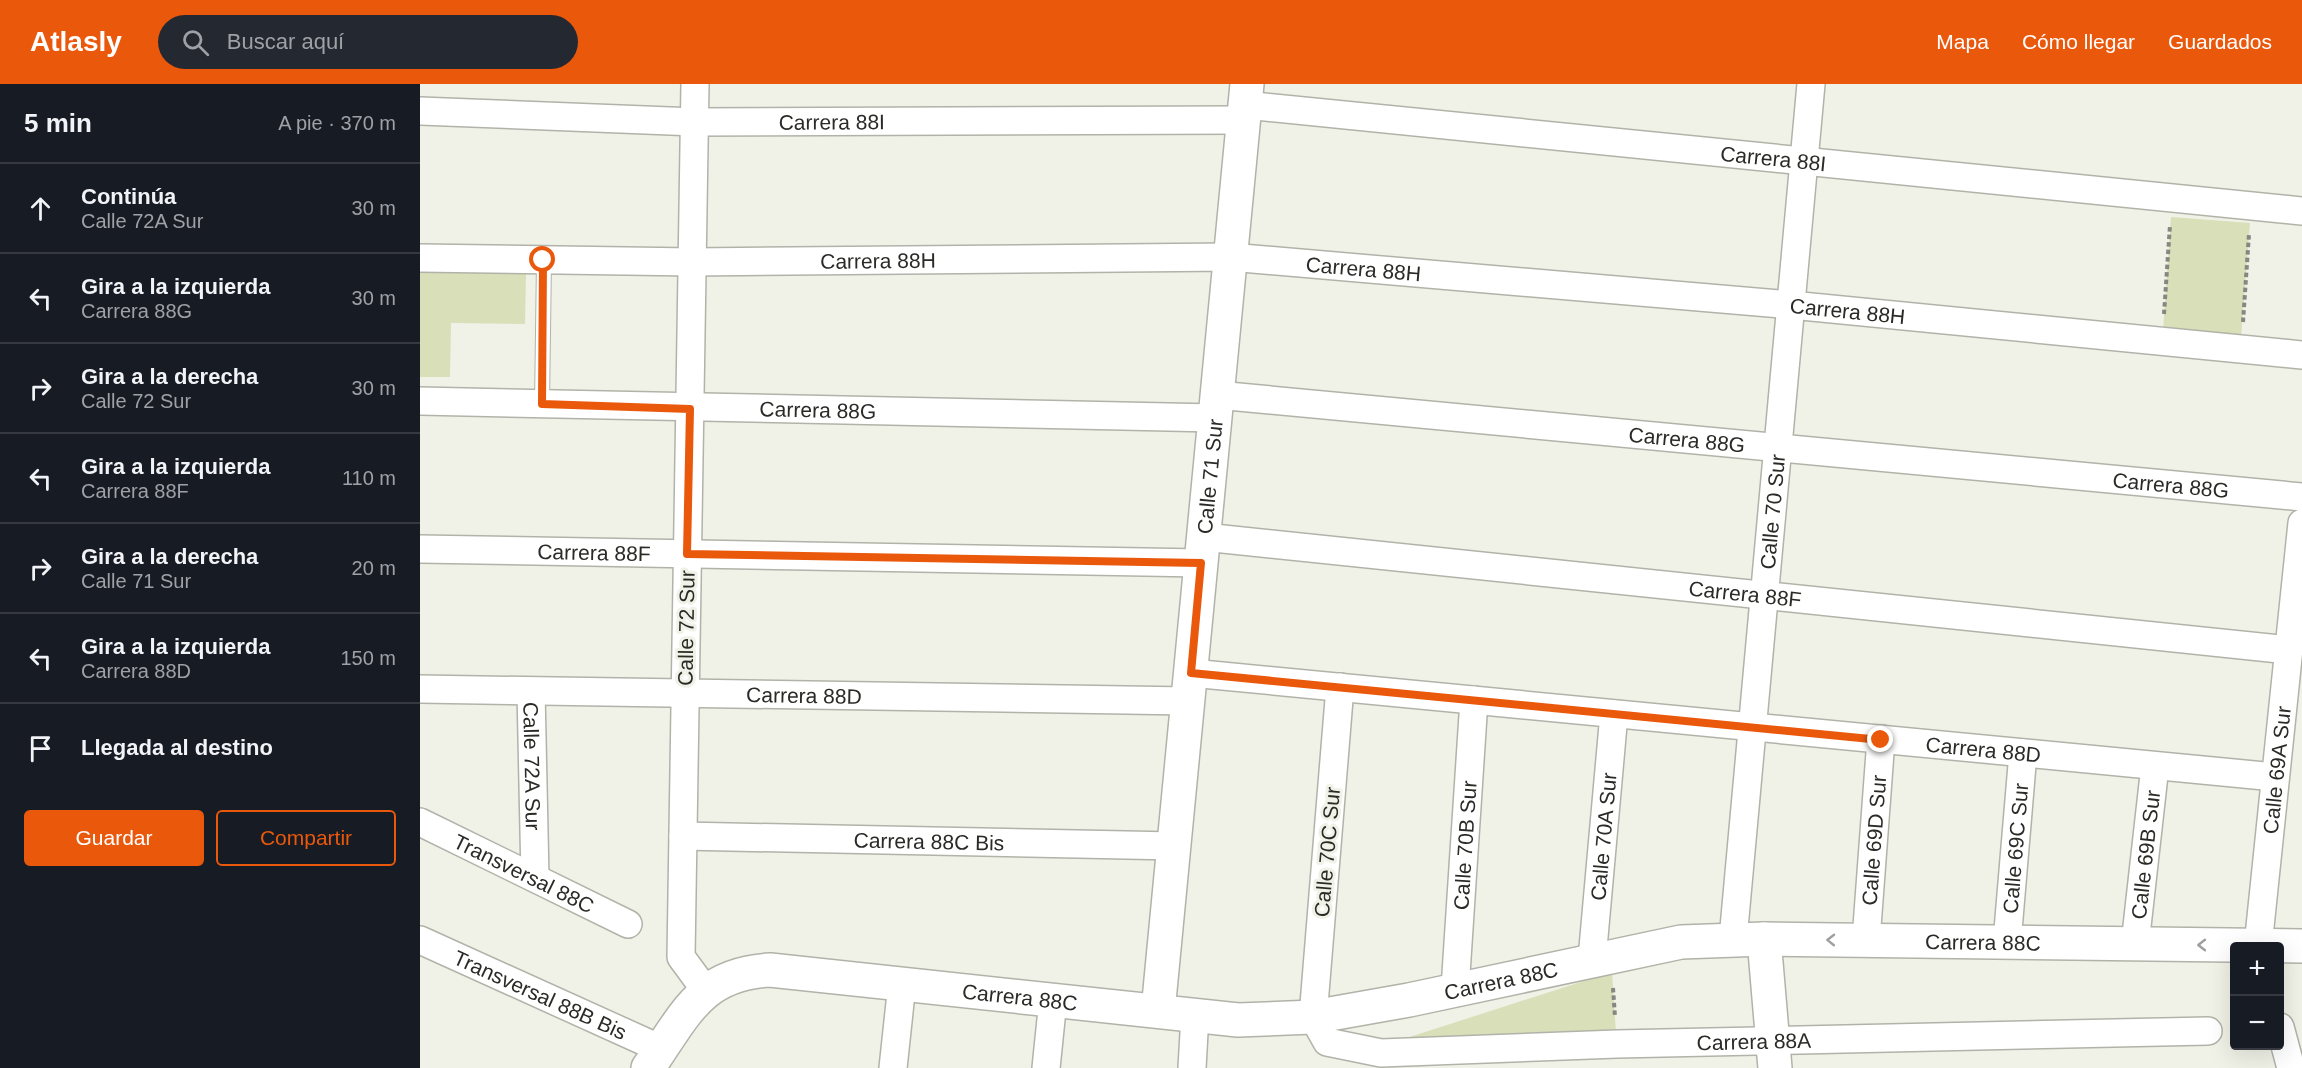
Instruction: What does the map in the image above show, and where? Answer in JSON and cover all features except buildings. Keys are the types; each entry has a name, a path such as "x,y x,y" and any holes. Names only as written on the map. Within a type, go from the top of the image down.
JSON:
{"street":[{"name":"Calle 72 Sur","path":"695,84 681,957 706,991"},
{"name":"Calle 70 Sur","path":"1773,1055 1748,939 1752,727 1811,84"},
{"name":"Carrera 88I","path":"420,111 695,122 1245,103 2302,211"},
{"name":"Calle 71 Sur","path":"1158,1011 1245,103"},
{"name":"Carrera 88H","path":"420,258 693,262 1230,257 1791,305 2302,355"},
{"name":"Carrera 88G","path":"420,401 690,409 1216,407 1778,448 2302,497"},
{"name":"Calle 69A Sur","path":"2258,942 2302,523"},
{"name":"Carrera 88F","path":"420,549 687,554 1202,550 1764,595 2289,650"},
{"name":"Carrera 88D","path":"420,689 685,693 1340,687 2275,777"},
{"name":"Calle 70C Sur","path":"1314,1017 1340,687"},
{"name":"Calle 72A Sur","path":"531,691 535,878"},
{"name":"Calle 70B Sur","path":"1455,989 1474,700"},
{"name":"Calle 70A Sur","path":"1602,957 1614,714"},
{"name":"Calle 69D Sur","path":"1866,940 1881,740"},
{"name":"Calle 69C Sur","path":"2007,942 2023,753"},
{"name":"Calle 69B Sur","path":"2135,944 2155,766"},
{"name":"Transversal 88C","path":"420,822 628,924"},
{"name":"Carrera 88C Bis","path":"683,836 1174,846"},
{"name":"Carrera 88C","path":"655,1059 691,1007 706,991 726,977 745,971 770,970 1238,1020 1314,1017 1681,942 1748,939 2230,946"},
{"name":"Transversal 88B Bis","path":"420,940 655,1059"},
{"name":"Carrera 88C","path":"2284,946 2302,946"},
{"path":"893,1068 902,984"},
{"path":"1046,1068 1053,1000"},
{"path":"1192,1068 1195,1015"},
{"name":"Carrera 88A","path":"1314,1017 1328,1042 1381,1053 1617,1044 1773,1055 2208,1031"},
{"path":"2284,1043 2290,1068"}],"lane":[{"path":"542,404 543,260"}],"path":[{"path":"2162,341 2173,198"},
{"path":"2241,349 2251,206"},
{"path":"1602,957 1617,1044"}],"green space":[{"path":"2171,217 2250,223 2241,337 2163,331"},
{"path":"420,270 526,272 525,324 451,323 450,377 420,377"},
{"path":"1612,972 1616,1033 1394,1042"}],"route":[{"path":"543,260 542,404 690,409 687,554 1201,563 1191,673 1881,740"}]}
